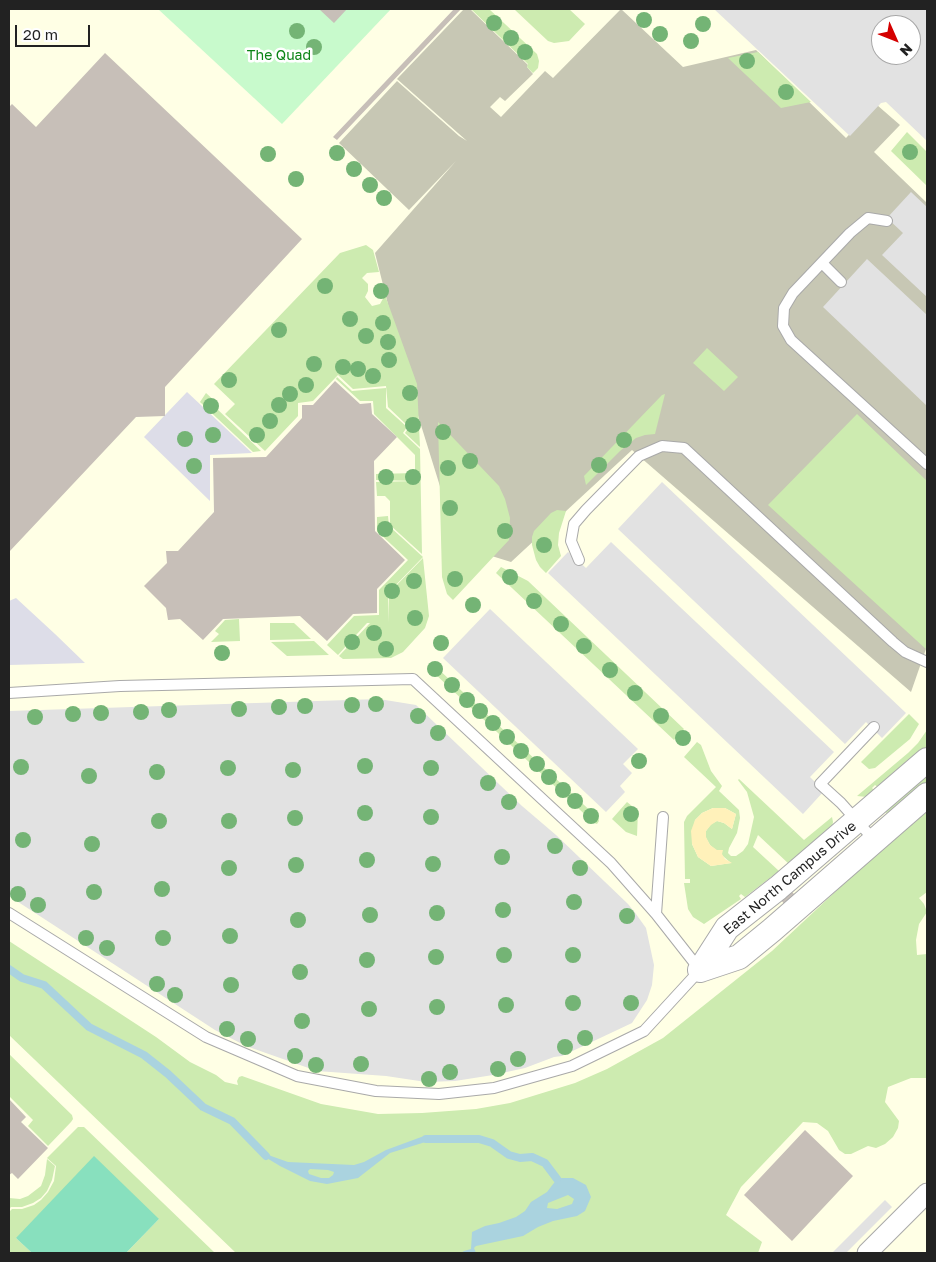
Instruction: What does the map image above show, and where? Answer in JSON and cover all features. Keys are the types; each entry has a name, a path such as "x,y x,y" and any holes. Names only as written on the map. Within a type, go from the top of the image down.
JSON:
{"street":[{"name":"East North Campus Drive","path":"700,970 727,928 778,888 927,760"},
{"name":"East North Campus Drive","path":"700,970 739,957 927,795"},
{"path":"867,1253 927,1193"}],"lane":[{"path":"887,221 868,218 850,233 793,293 784,308 782,326 791,340 927,464"},
{"path":"822,263 841,282"},
{"path":"579,560 571,541 574,524 586,510 639,456 662,446 684,448 893,642 905,652 927,662"},
{"path":"9,693 120,686 413,679 611,863 656,914 700,970 644,1031 572,1066 494,1088 439,1094 376,1091 297,1076 206,1037 9,913"},
{"path":"874,726 820,784 875,841"},
{"path":"656,914 663,817"}],"shaded area":[{"path":"9,9 927,9 927,1253 9,1253"},
{"path":"464,9 470,9 528,65 527,67 533,74 505,101 500,97 490,107 501,117 545,71 553,78 621,9 683,67 756,50 846,138 877,105 900,125 874,152 927,203 927,646 911,692 632,450 511,562 482,553 452,525 407,380 375,253 456,161 409,210 339,143 397,81 467,141 397,79"},
{"path":"714,9 927,9 927,141 886,102 881,103 850,136"},
{"path":"911,192 927,207 927,297 882,255 903,233 887,218"},
{"path":"867,259 927,315 927,406 823,307"},
{"path":"187,392 252,453 210,455 210,501 144,437"},
{"path":"662,482 906,713 882,738 866,722 845,744 618,529"},
{"path":"611,542 834,752 810,777 824,791 803,814 548,573 568,552 586,568"},
{"path":"16,598 85,663 9,665 9,601"},
{"path":"490,609 638,749 623,764 632,773 620,786 625,792 606,812 443,658"},
{"path":"379,699 416,705 522,806 556,835 636,914 646,928 654,965 652,985 647,1000 632,1023 562,1056 554,1057 525,1068 455,1081 426,1082 386,1076 317,1071 246,1046 215,1030 9,896 9,711"},
{"path":"885,1200 892,1207 846,1253 832,1253"}],"green space":[{"name":"The Quad","path":"158,9 391,9 282,124"},
{"path":"471,9 489,9 537,54 538,68 533,73 527,67 528,64"},
{"path":"514,9 569,9 585,24 569,41 554,43 548,41"},
{"path":"758,52 811,102 781,108 728,58"},
{"path":"907,132 927,152 927,186 891,151"},
{"path":"366,245 373,250 379,272 367,273 362,278 368,284 368,291 365,297 372,306 380,304 385,295 417,384 420,447 405,433 409,427 388,407 386,386 353,389 338,375 313,401 298,403 298,416 265,451 225,414 235,404 214,384 340,253"},
{"path":"707,348 738,377 724,391 693,363"},
{"path":"337,377 352,391 386,388 386,408 407,427 403,433 420,449 422,554 390,525 390,501 385,496 377,496 376,482 418,481 376,480 376,474 415,473 415,455 374,414 373,401 360,401 336,379"},
{"path":"206,393 218,404 215,407 261,451 253,452 200,402"},
{"path":"665,394 655,434 636,438 586,485 584,476"},
{"path":"857,414 927,481 927,650 768,505"},
{"path":"438,422 499,486 510,518 509,540 453,600 447,594 442,577"},
{"path":"557,510 566,511 559,533 558,545 561,556 546,573 536,560 532,537 534,531 551,513"},
{"path":"388,516 389,526 423,557 388,593 388,623 389,593 423,558 429,616 425,628 403,652 391,658 343,659 339,656 370,623 367,623 338,655 327,645 354,616 379,615 379,590 408,560 377,531 377,517"},
{"path":"501,567 528,581 684,729 674,740 496,573"},
{"path":"239,619 240,641 211,642 219,634 215,631 225,620"},
{"path":"270,623 294,623 311,639 270,640"},
{"path":"314,641 329,655 287,656 271,642"},
{"path":"435,666 598,818 597,824 433,672 431,669"},
{"path":"909,714 919,724 910,739 875,768 869,769 861,762"},
{"path":"927,730 927,746 879,788 875,785 872,788 875,791 867,797 857,796 908,753"},
{"path":"697,742 701,745 711,771 722,786 719,791 739,810 740,818 737,833 728,853 731,856 736,856 748,844 754,817 747,792 739,779 804,840 832,817 833,822 832,827 789,864 758,835 753,847 779,871 745,897 741,894 739,896 741,899 704,924 693,917 688,909 684,883 690,883 690,879 685,879 684,822 687,816 716,787 684,757","holes":["713,808 725,808 736,814 732,829 724,823 717,821 711,824 706,831 706,838 710,845 731,863 711,866 698,857 692,844 695,820 702,813"]},
{"path":"927,767 927,782 896,810 886,813 884,810"},
{"path":"627,802 638,811 637,836 626,832 612,819"},
{"path":"927,806 927,892 919,898 927,912 919,924 916,940 917,955 927,954 927,1078 911,1078 888,1087 885,1102 899,1121 898,1128 893,1137 885,1144 876,1148 868,1146 851,1154 845,1154 839,1150 828,1131 817,1123 803,1122 741,1187 726,1215 762,1242 758,1253 236,1253 9,1035 9,941 156,1037 190,1062 216,1075 225,1082 238,1085 237,1081 242,1076 321,1104 378,1114 476,1109 510,1103 575,1083 607,1069 663,1038 772,951"},
{"path":"9,1054 72,1115 73,1119 71,1122 48,1146 28,1126 33,1120 9,1096"},
{"path":"78,1127 84,1127 215,1253 126,1253 159,1219 16,1238 32,1253 9,1253 9,1212 12,1209 22,1209 34,1205 48,1192 54,1181 56,1166 47,1158"},
{"path":"94,1156 159,1219 126,1253 32,1253 16,1238"},
{"path":"47,1159 55,1166 47,1191 33,1203 9,1209 9,1198 20,1199 28,1196 41,1186 45,1175"}],"sand":[{"path":"713,808 725,808 736,814 732,829 724,823 717,821 706,831 706,837 710,845 717,850 723,850 722,854 725,859 732,863 711,866 698,857 692,844 691,831 695,820 702,813"}],"water":[{"path":"424,1136 435,1139 390,1153 358,1178 327,1184 310,1181 280,1166 265,1157 260,1150 288,1162 354,1165 364,1162 386,1150","holes":["310,1169 334,1172 329,1178 321,1178 309,1174 308,1171"]},
{"path":"573,1178 586,1185 591,1197 585,1211 577,1216 553,1221 538,1227 523,1236 476,1246 474,1248 476,1253 461,1253 471,1249 472,1232 516,1217 525,1211 531,1202 547,1192 557,1179","holes":["568,1195 574,1199 572,1204 557,1209 547,1208 548,1203"]}],"building":[{"path":"319,9 347,9 334,23"},
{"path":"454,9 461,9 337,140 333,137"},
{"path":"105,53 302,239 165,387 165,416 136,417 9,552 9,107 12,104 36,127"},
{"path":"335,381 360,404 371,403 372,414 397,437 374,461 375,531 405,560 377,589 377,613 353,614 327,641 300,616 223,619 203,640 180,619 168,620 166,608 144,586 167,563 166,551 178,551 214,512 213,458 266,457 302,418 302,405 313,405"},
{"path":"788,888 796,896 785,905 778,896"},
{"path":"9,1099 26,1117 21,1122 48,1148 18,1179 12,1173 9,1175"},
{"path":"805,1130 853,1176 792,1241 744,1195"}],"waterway":[{"path":"9,969 22,978 44,985 89,1027 144,1055 168,1074 203,1107 232,1121 266,1156"},
{"path":"426,1139 479,1139 492,1143 509,1155 520,1158 532,1157 545,1163 557,1179"}]}
